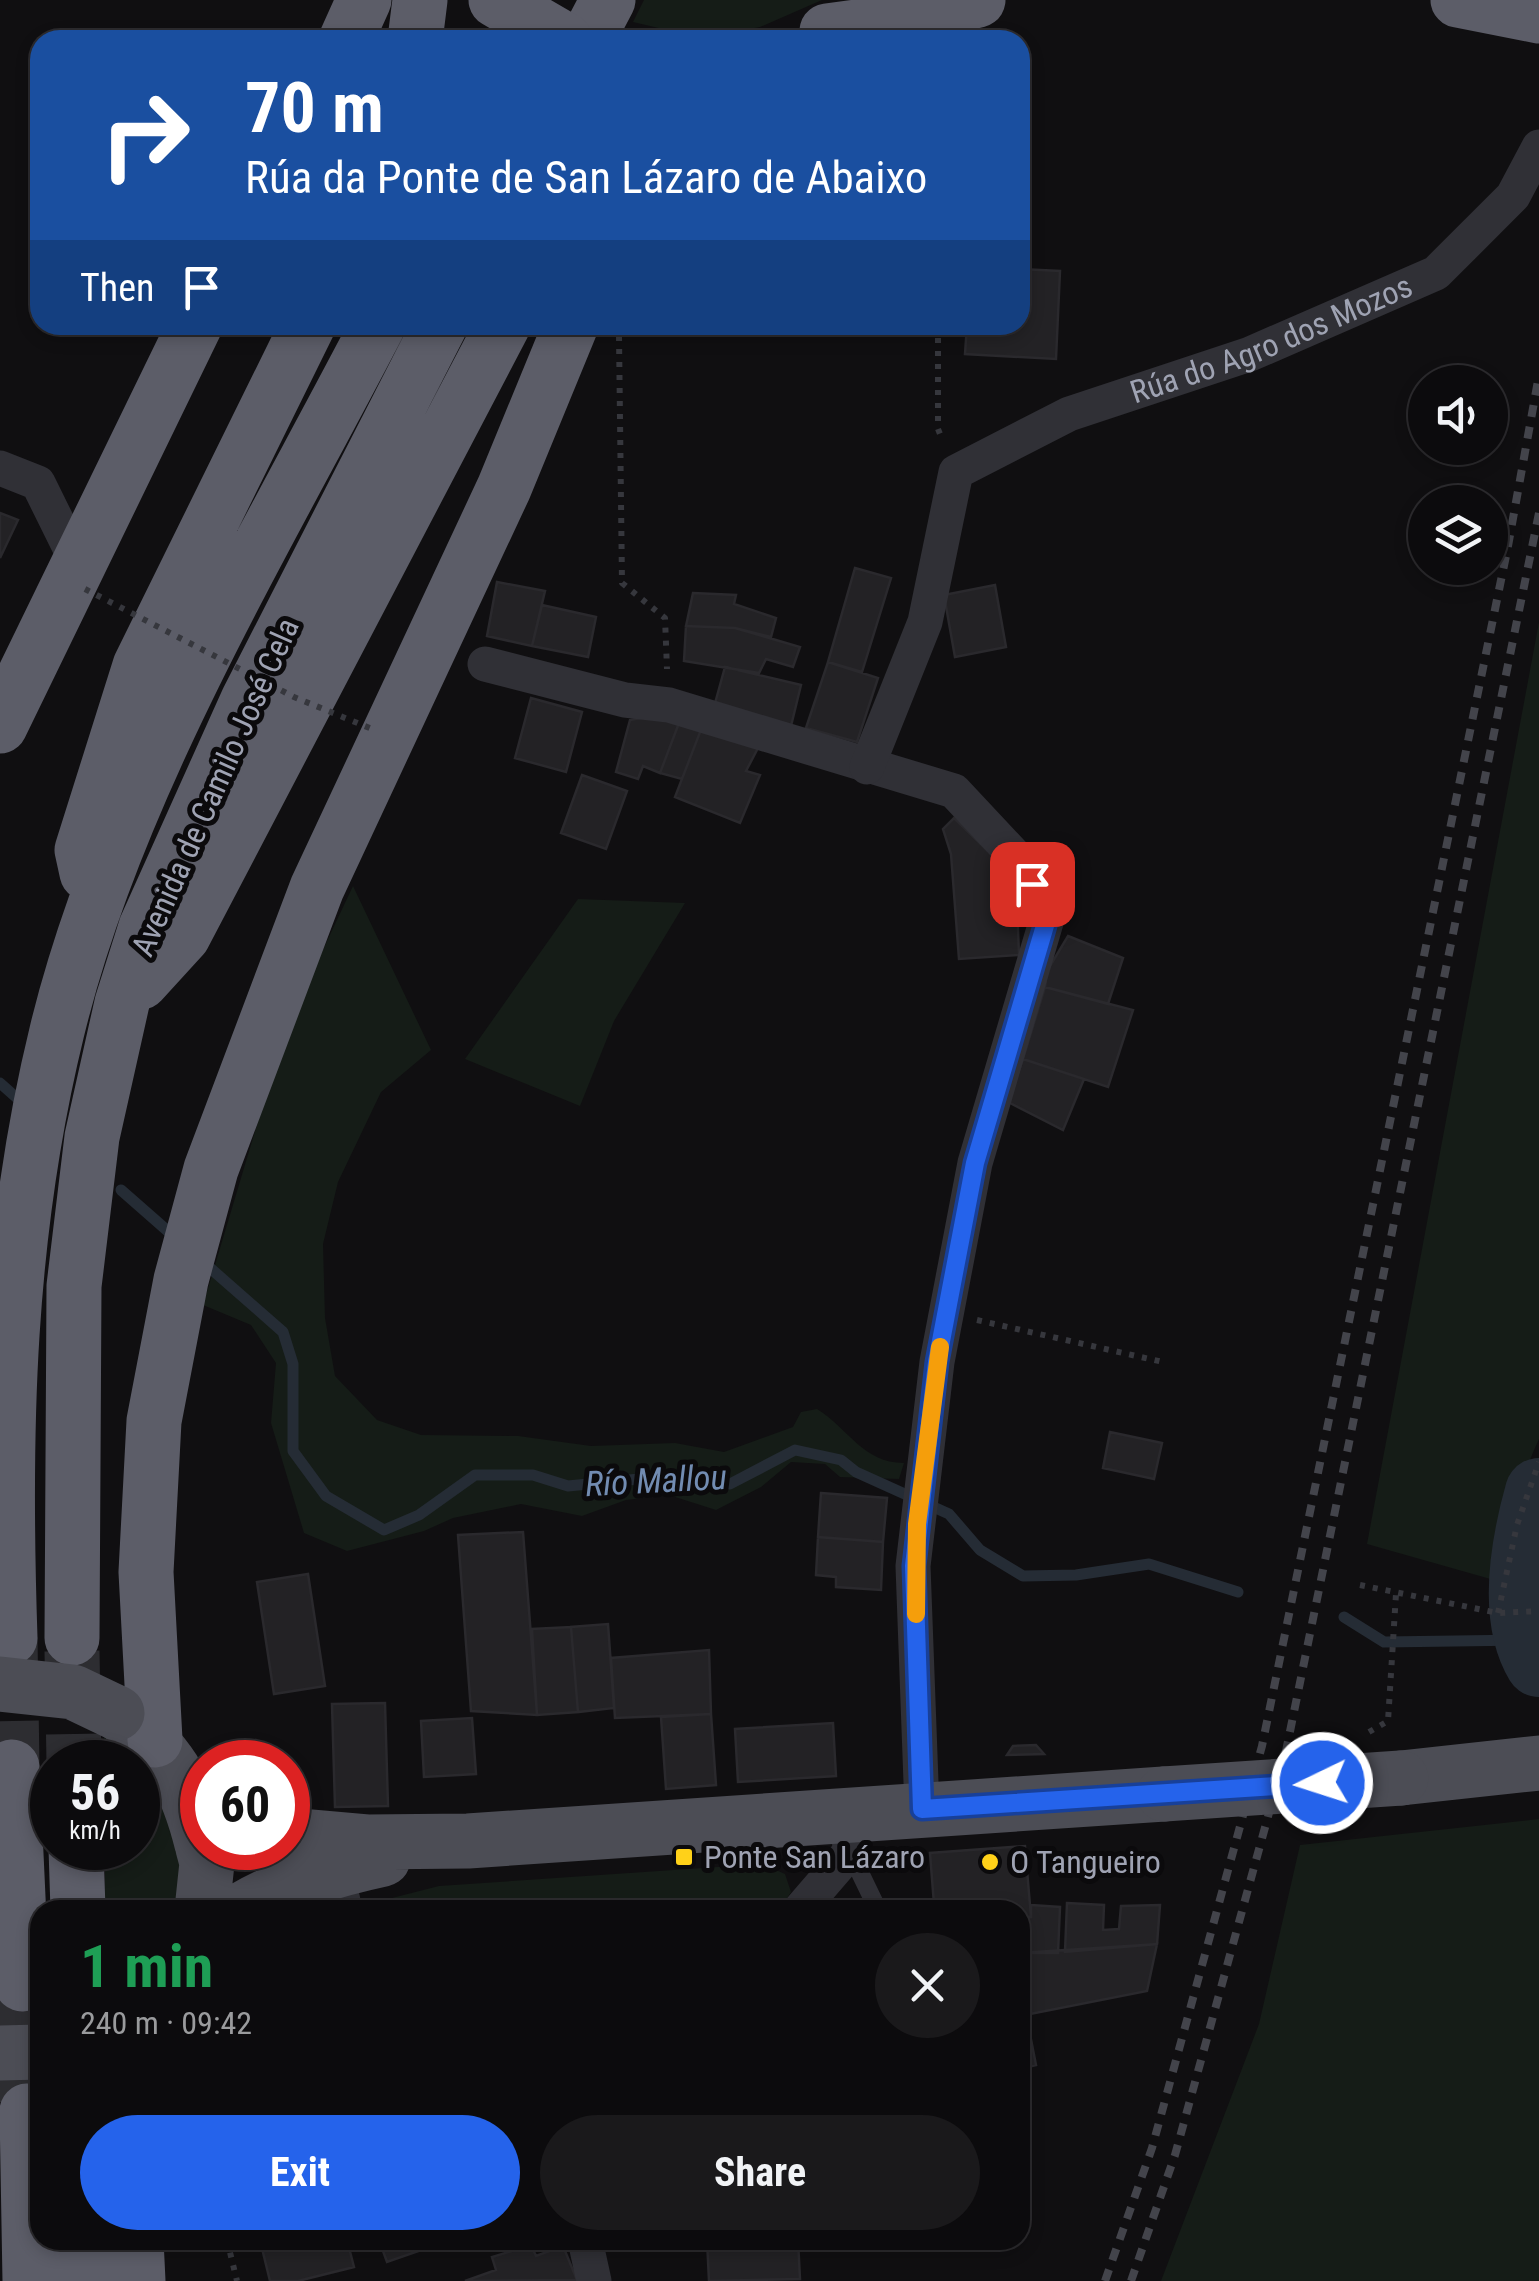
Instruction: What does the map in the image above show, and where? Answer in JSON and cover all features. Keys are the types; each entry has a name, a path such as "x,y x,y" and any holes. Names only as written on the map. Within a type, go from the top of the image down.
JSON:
{"highway":[{"path":"350,30 364,0"},
{"path":"417,30 420,0"},
{"path":"496,0 548,30"},
{"path":"530,30 546,0"},
{"path":"592,30 608,0"},
{"path":"833,24 886,23 978,0"},
{"path":"1458,0 1537,15"},
{"path":"0,726 81,576 189,335"},
{"path":"94,909 82,850 140,666 303,335"},
{"name":"Avenida de Camilo José Cela","path":"5,1661 5,1434 20,1224 58,1028 94,909 188,691 373,335"},
{"name":"Avenida de Camilo José Cela","path":"72,1638 74,1286 92,1137 122,1003 146,927 248,700 435,335"},
{"path":"122,1003 183,936 498,335"},
{"path":"136,1726 154,1420 181,1280 211,1170 316,888 496,506 592,335"},
{"path":"12,1767 22,1984"},
{"path":"77,1870 78,1900"},
{"path":"27,2111 30,2281"},
{"path":"84,2250 85,2281"},
{"path":"136,2250 138,2281"}],"main road":[{"path":"5,1661 136,1726 180,1794"},
{"path":"310,1837 367,1842 849,1833 922,1809 1400,1778 1539,1764"},
{"path":"258,1900 274,1891 340,1890 468,1840"},
{"path":"203,1900 206,1870"},
{"path":"0,2052 30,2052"}],"street":[{"name":"Rúa do Agro dos Mozos","path":"956,472 1069,414 1250,354 1436,273 1513,196 1539,146"},
{"path":"0,468 38,483 81,576"},
{"path":"866,766 925,622 956,472"},
{"path":"484,664 624,700 669,705 954,791 1014,855 1049,912 975,1163 921,1486 914,1566 922,1809"},
{"path":"806,1900 849,1833"},
{"path":"587,2250 594,2281"}],"lane":[{"path":"849,1833 874,1900"}],"path":[{"path":"596,335 622,583 665,618 669,705"},
{"path":"938,335 938,430 956,472"},
{"path":"81,576 294,697 372,729"},
{"path":"947,1314 1163,1362"},
{"path":"1498,1613 1517,1524 1539,1462"},
{"path":"1360,1586 1498,1613 1539,1611"},
{"path":"1357,1739 1388,1721 1396,1594"},
{"path":"230,2250 238,2281"}],"shaded area":[{"path":"644,0 822,0 744,30 667,30 633,22"},
{"path":"1539,622 1539,1439 1519,1491 1494,1580 1367,1544"},
{"path":"353,886 431,1050 381,1092 338,1182 323,1244 325,1318 335,1376 377,1420 421,1435 518,1436 591,1446 675,1443 724,1452 793,1427 801,1412 817,1409 867,1451 904,1463 899,1479 840,1477 825,1464 791,1462 761,1487 716,1510 669,1495 626,1500 582,1516 521,1504 453,1518 424,1531 347,1551 304,1533 271,1423 276,1363 251,1325 203,1305 286,1028"},
{"path":"578,899 685,903 614,1021 580,1106 465,1059"},
{"path":"160,1800 179,1851 176,1900 105,1900 105,1870 160,1870"},
{"path":"1539,1819 1539,2281 1161,2281 1259,2024 1300,1845"},
{"path":"762,1864 785,1874 791,1892 786,1900 384,1900 439,1886"}],"building":[{"path":"1030,270 1060,271 1056,359 965,354 966,335 1030,335"},
{"path":"0,513 18,520 0,558"},
{"path":"855,568 891,578 862,672 828,662"},
{"path":"497,582 545,591 532,646 487,636"},
{"path":"995,585 1006,647 955,657 944,595"},
{"path":"693,593 736,595 734,604 776,618 771,637 735,628 686,626"},
{"path":"542,605 596,617 588,657 532,646"},
{"path":"686,626 735,628 800,647 793,667 766,659 759,673 684,661"},
{"path":"828,662 878,678 857,742 806,728"},
{"path":"725,667 801,685 791,726 714,707"},
{"path":"531,698 582,712 566,772 515,758"},
{"path":"658,715 679,723 660,773 643,766 638,779 616,772 630,720"},
{"path":"679,723 702,727 682,779 660,773"},
{"path":"702,727 758,748 746,771 760,775 740,823 675,797"},
{"path":"582,775 627,791 606,849 561,833"},
{"path":"954,818 1016,878 1019,955 959,959 951,854 943,829"},
{"path":"1068,936 1123,958 1108,1004 1045,987 1047,971"},
{"path":"1045,987 1133,1010 1108,1087 1023,1059"},
{"path":"1023,1059 1084,1079 1063,1130 1008,1102"},
{"path":"1110,1432 1162,1443 1154,1479 1103,1468"},
{"path":"821,1493 887,1498 883,1542 818,1537"},
{"path":"523,1532 537,1715 471,1711 458,1535"},
{"path":"818,1537 883,1542 881,1590 836,1587 836,1577 816,1575"},
{"path":"308,1574 325,1686 274,1694 257,1582"},
{"path":"608,1624 614,1708 578,1712 571,1627"},
{"path":"571,1627 578,1712 537,1715 532,1629"},
{"path":"709,1650 711,1714 615,1718 611,1658"},
{"path":"385,1703 388,1806 335,1807 332,1704"},
{"path":"711,1714 716,1785 666,1789 661,1717"},
{"path":"472,1718 476,1774 424,1777 421,1721"},
{"path":"833,1723 836,1776 738,1782 735,1729"},
{"path":"1036,1745 1044,1754 1007,1755 1013,1746"},
{"path":"1025,1846 1030,1900 934,1900 930,1853"},
{"path":"1067,1903 1104,1905 1103,1930 1119,1929 1121,1906 1160,1905 1157,1944 1065,1952"},
{"path":"1031,1905 1060,1907 1058,1953 1030,1953"},
{"path":"1157,1944 1147,1991 1030,2014 1030,1952"},
{"path":"1030,2034 1036,2065 1030,2066"},
{"path":"262,2250 350,2250 354,2267 298,2281 270,2281"},
{"path":"383,2250 421,2250 387,2262"},
{"path":"515,2250 533,2250 536,2256 565,2250 577,2280 465,2281 496,2270 492,2257"},
{"path":"707,2250 799,2250 800,2279 709,2281"}],"waterway":[{"name":"Río Mallou","path":"0,1083 18,1099"},
{"name":"Río Mallou","path":"121,1190 170,1233"},
{"name":"Río Mallou","path":"209,1267 283,1332 293,1364 293,1451 326,1496 384,1530 419,1515 475,1475 533,1475 568,1486 680,1475 730,1484 795,1450 841,1460 856,1472 949,1514 980,1550 1023,1576 1076,1575 1149,1564 1238,1592"},
{"path":"1539,1492 1523,1579 1525,1624 1539,1663"},
{"name":"Río Mallou","path":"1344,1617 1384,1642 1525,1640"}],"tunnel":[{"path":"10,1638 12,1767"},
{"path":"72,1651 74,1740"},
{"path":"22,1984 27,2101"}],"railway":[{"path":"1105,2281 1152,2148 1262,1746 1508,546 1539,375"},
{"path":"1131,2281 1175,2155 1286,1751 1539,513"}],"slow traffic":[{"path":"916,1614 917,1524 940,1347"}],"place":[{"name":"Ponte San Lázaro","path":"684,1857"},
{"name":"O Tangueiro","path":"990,1862"}],"route":[{"path":"1032,884 1049,912 975,1163 937,1362 921,1486 914,1566 922,1809 1322,1783"}]}
